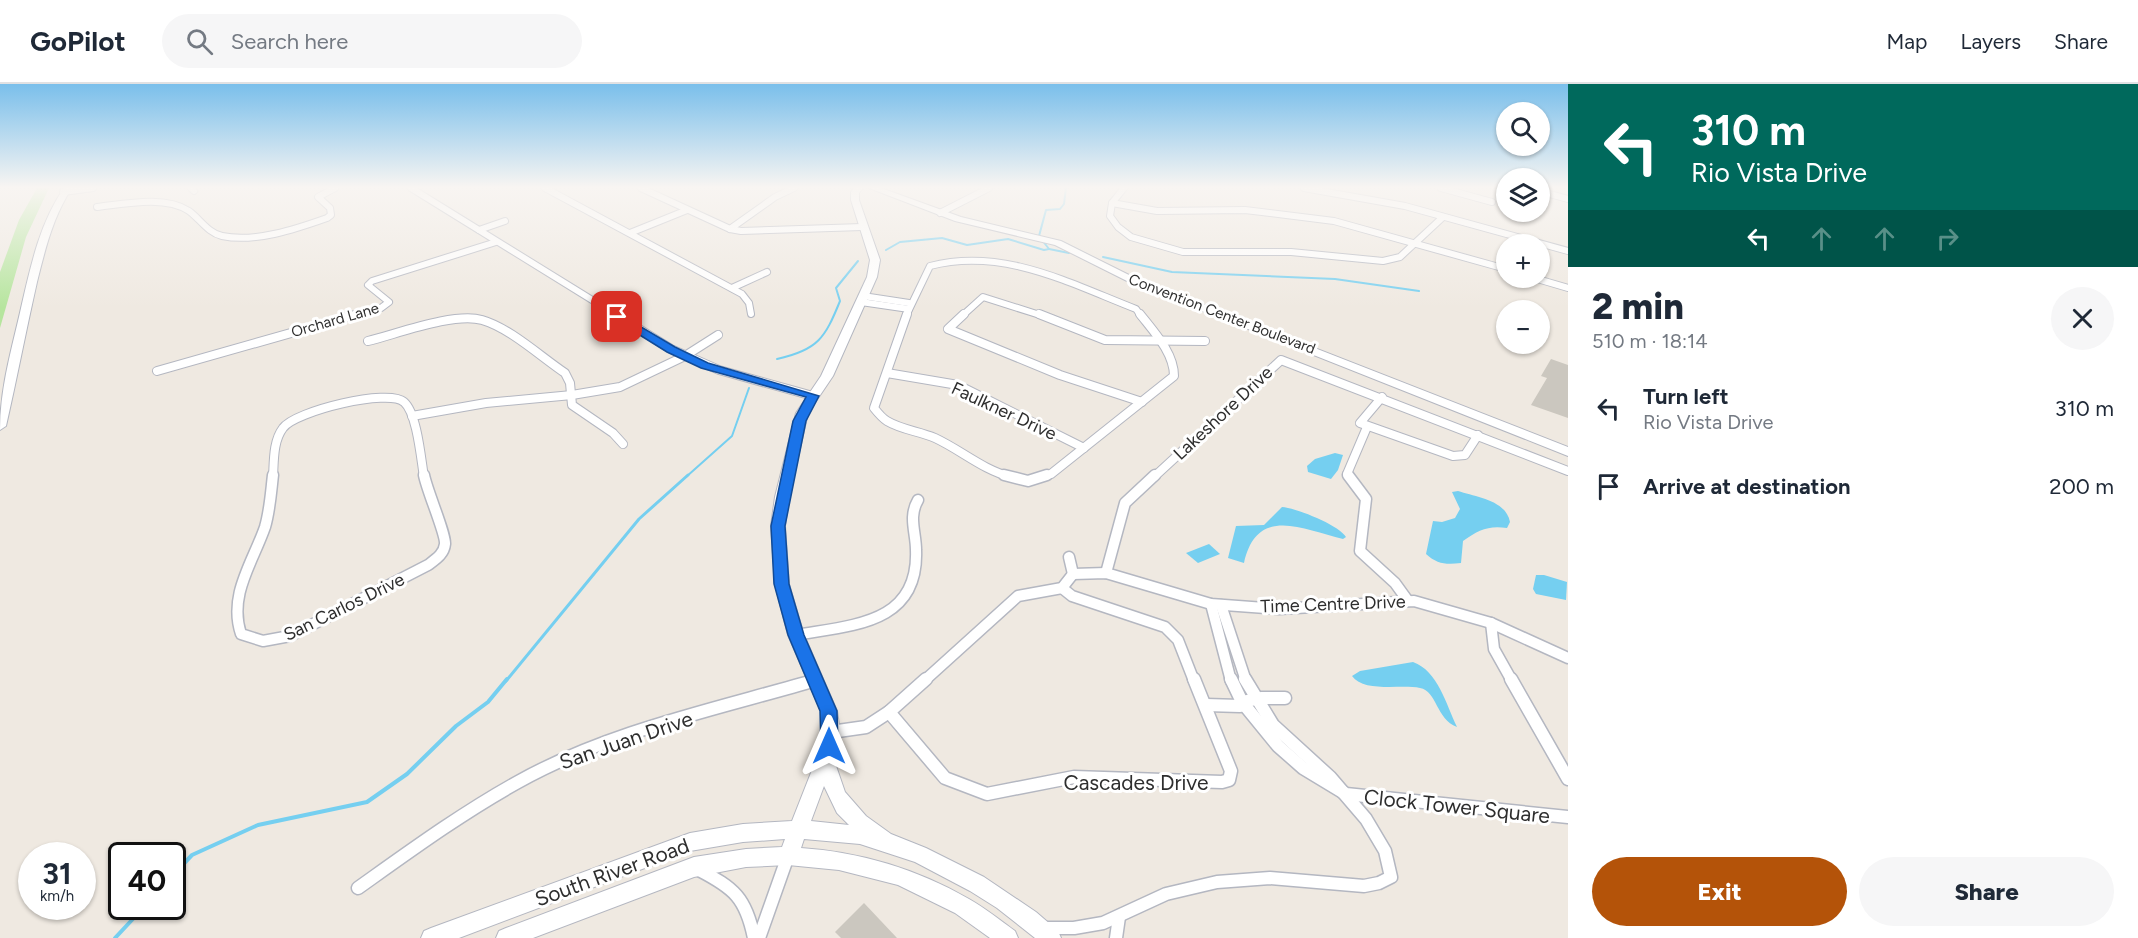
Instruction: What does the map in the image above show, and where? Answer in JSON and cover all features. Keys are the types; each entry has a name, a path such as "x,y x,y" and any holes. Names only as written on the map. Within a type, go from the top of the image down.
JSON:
{"street":[{"path":"0,426 49,228"},
{"path":"207,228 213,233 237,238 283,228"},
{"path":"475,228 685,356 718,370 813,396"},
{"path":"478,230 485,228"},
{"path":"620,228 732,288 747,299 751,314"},
{"path":"630,233 643,228"},
{"path":"730,229 754,232 844,228"},
{"path":"759,938 825,760 831,732 829,711 796,635 782,584 778,526 800,421 827,376 872,277 875,260 862,228"},
{"name":"Convention Center Boulevard","path":"1001,228 1058,243 1130,279 1568,452"},
{"path":"1119,228 1131,237 1183,252 1291,252 1383,261 1400,257 1431,228"},
{"path":"1364,228 1496,266"},
{"path":"1483,228 1568,251"},
{"name":"Orchard Lane","path":"157,370 381,308 388,302 368,285 372,280 454,257 496,242"},
{"path":"949,261 1015,263 1136,309 1160,340 1176,371 1174,376 1051,474 1028,481 995,473 937,439 902,429 884,420 874,408 910,306 930,266 949,261"},
{"path":"732,288 767,272"},
{"path":"1550,283 1568,288"},
{"path":"1142,402 1060,375 948,329 983,297 1041,315 1105,340 1205,341"},
{"path":"862,299 910,306"},
{"path":"368,341 473,315 496,325 565,373 572,395 572,405 578,413 611,431 623,444"},
{"path":"412,416 486,403 572,395 620,387 685,356 718,336"},
{"name":"Lakeshore Drive","path":"1106,573 1125,503 1281,360 1382,397 1568,471"},
{"name":"Faulkner Drive","path":"886,373 958,386 1084,448"},
{"name":"San Carlos Drive","path":"380,397 400,399 406,403 412,416 428,495 446,542 442,554 428,566 290,636 263,640 241,634 237,626 238,599 264,531 270,505 278,436 285,424 309,413 380,397"},
{"path":"1382,397 1360,423 1453,456 1465,455 1478,435"},
{"path":"1367,427 1347,474 1366,499 1360,529 1360,551 1395,583 1408,601"},
{"path":"796,635 877,618 894,609 910,592 918,575 919,562 911,518 912,508 918,500"},
{"path":"831,732 866,728 889,712 1018,596 1062,588 1073,574 1069,557"},
{"name":"Time Centre Drive","path":"1073,574 1106,573 1216,605 1279,609 1408,601 1491,623 1568,658"},
{"name":"Cascades Drive","path":"889,712 945,778 966,788 987,794 1074,777 1222,782 1229,780 1231,771 1178,640 1165,627 1072,596 1062,588"},
{"name":"Clock Tower Square","path":"1216,605 1255,699 1269,721 1346,794"},
{"name":"Clock Tower Square","path":"1216,605 1228,674 1242,702 1278,746 1303,768 1346,794 1568,817"},
{"path":"1491,623 1494,649 1568,780"},
{"name":"San Juan Drive","path":"358,888 442,827 519,781 566,759 622,737 816,680"},
{"path":"1206,705 1240,706 1242,702 1255,699 1285,698"},
{"path":"825,760 832,790 855,820 900,849 957,872 995,894 1045,933 1076,930 1119,917 1151,899 1203,882 1260,877 1350,885 1382,884 1391,877 1392,867 1381,844 1346,794"},
{"name":"South River Road","path":"431,938 690,842 732,832 832,831 871,839 900,849"},
{"name":"South River Road","path":"506,938 694,867 746,858 788,856 839,861 900,876 962,906 1008,938"},
{"path":"694,867 734,888 750,915 754,938"},
{"path":"1116,938 1119,917"}],"green space":[{"path":"16,228 30,228 0,328 0,272"}],"water":[{"path":"1335,453 1343,455 1338,470 1331,479 1308,472 1307,466 1315,459"},
{"path":"1458,491 1497,504 1503,509 1510,522 1507,528 1484,529 1463,541 1461,563 1442,563 1426,554 1433,521 1442,522 1455,518 1460,509 1452,492"},
{"path":"1282,507 1317,518 1335,527 1346,537 1343,539 1297,527 1270,527 1259,533 1250,545 1244,563 1228,558 1236,526 1264,525"},
{"path":"1209,544 1220,554 1198,563 1186,553"},
{"path":"1536,575 1567,582 1566,600 1536,594 1533,589"},
{"path":"1413,662 1422,666 1435,680 1457,727 1445,718 1426,690 1412,687 1374,686 1358,681 1352,676 1360,671"}],"building":[{"path":"1551,359 1568,365 1568,418 1531,405 1547,378 1541,376"},
{"path":"864,903 897,938 841,938 835,932"}],"waterway":[{"path":"1041,228 1039,236 1049,249"},
{"path":"886,250 900,242 942,238 967,245 1008,239 1044,250 1049,249"},
{"path":"1049,249 1069,253"},
{"path":"1103,257 1172,272 1335,279 1419,291"},
{"path":"777,359 802,351 818,341 830,324 840,301 836,288 858,261"},
{"path":"686,477 732,436 749,388"},
{"path":"506,681 639,519 688,475"},
{"path":"186,861 192,855 258,825 367,802 407,774 456,726 488,702 507,679"},
{"path":"115,938 132,920"}],"route":[{"path":"617,317 671,350 705,366 813,396 802,413 782,496 778,526 782,584 796,635 829,711 831,732 829,746"}]}
